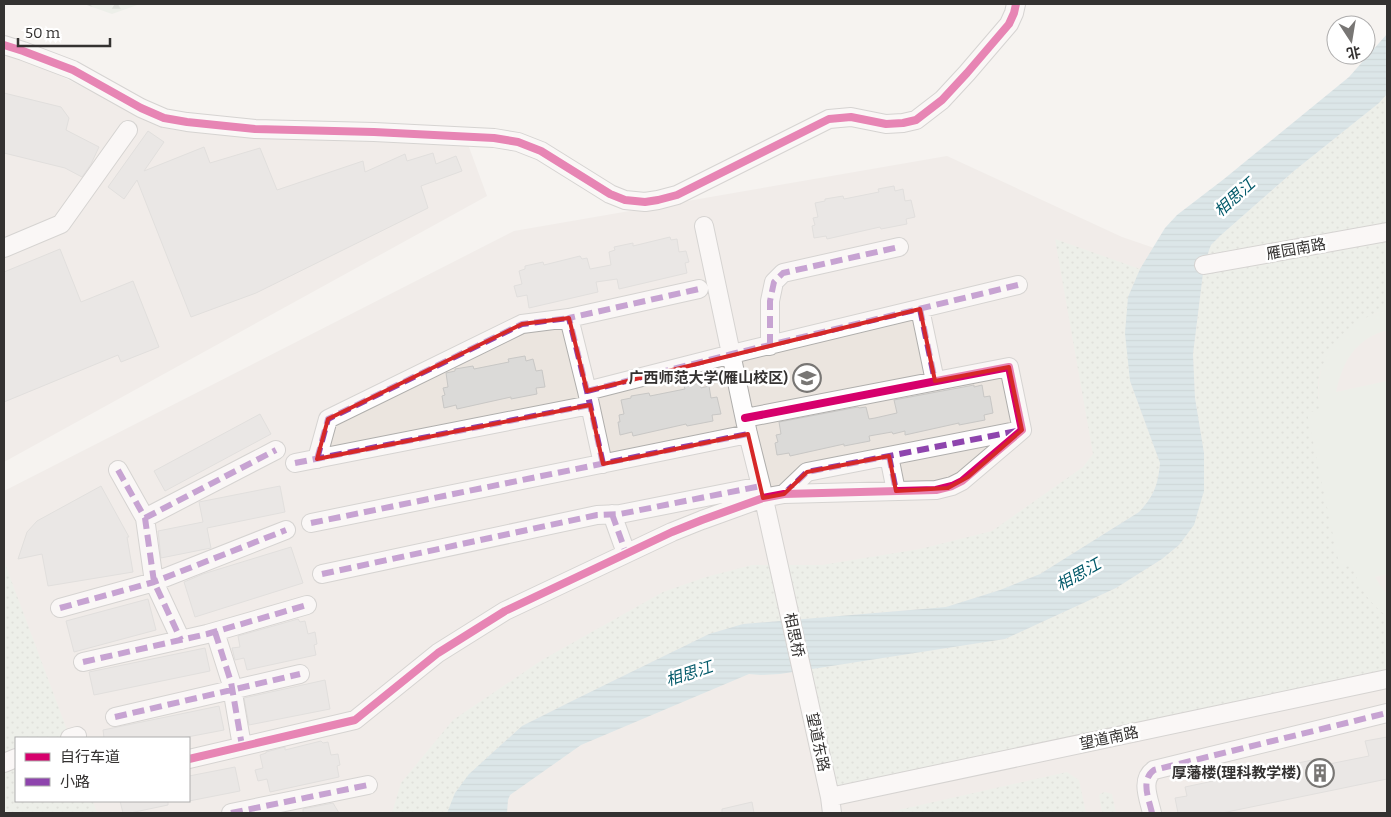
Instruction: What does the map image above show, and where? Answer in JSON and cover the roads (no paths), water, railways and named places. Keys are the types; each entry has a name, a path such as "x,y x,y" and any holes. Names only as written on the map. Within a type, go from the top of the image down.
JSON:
{"street":[{"path":"4,45 73,70 141,108 164,118 254,129 374,132 494,138 518,142 541,151 610,194 625,200 645,202 677,195 829,119 851,117 886,124 916,120 942,100 968,73 1009,24 1016,4"},
{"path":"4,248 61,224 128,130"},
{"name":"相思桥","path":"704,226 746,426 802,670"},
{"name":"雁园南路","path":"1204,265 1387,232"},
{"path":"770,346 770,301 774,282 783,273 899,247"},
{"path":"295,463 589,398 732,354 1018,285"},
{"path":"317,458 328,419 522,324 569,318 699,289"},
{"path":"920,310 934,381"},
{"path":"569,318 603,464"},
{"path":"311,522 603,464 746,426 934,381 1009,367 1022,430"},
{"path":"784,494 807,472 1022,430"},
{"path":"322,574 597,514 620,514 762,492 784,494 936,490 956,484 968,477 1022,430"},
{"path":"145,518 276,450"},
{"path":"889,456 896,491"},
{"path":"118,470 145,518 154,582 181,640"},
{"path":"190,759 355,720 438,653 505,611 626,553 762,492"},
{"path":"612,514 626,553"},
{"path":"60,608 154,582 286,530"},
{"path":"84,662 215,632 307,605"},
{"path":"215,632 231,682 242,746"},
{"name":"望道东路","path":"802,670 831,805"},
{"path":"115,717 300,674"},
{"name":"望道南路","path":"831,805 1387,679"},
{"path":"1152,813 1146,781 1154,770 1387,714"},
{"path":"241,812 368,785"}],"water":[{"name":"相思江","path":"1387,34 1387,94 1379,103 1294,171 1211,245 1204,265 1193,354 1195,398 1204,453 1204,491 1194,525 1179,545 1162,559 1116,588 1005,639 780,674 749,674 581,745 510,795 507,813 447,813 455,793 469,774 522,726 709,634 743,624 946,607 1000,590 1040,574 1139,512 1154,490 1160,463 1130,381 1125,333 1128,297 1140,269 1165,228 1177,215 1349,77 1360,65 1376,65 1376,46"}],"place":[{"name":"广西师范大学(雁山校区)","path":"807,378"},
{"name":"厚藩楼(理科教学楼)","path":"1320,773"}]}
